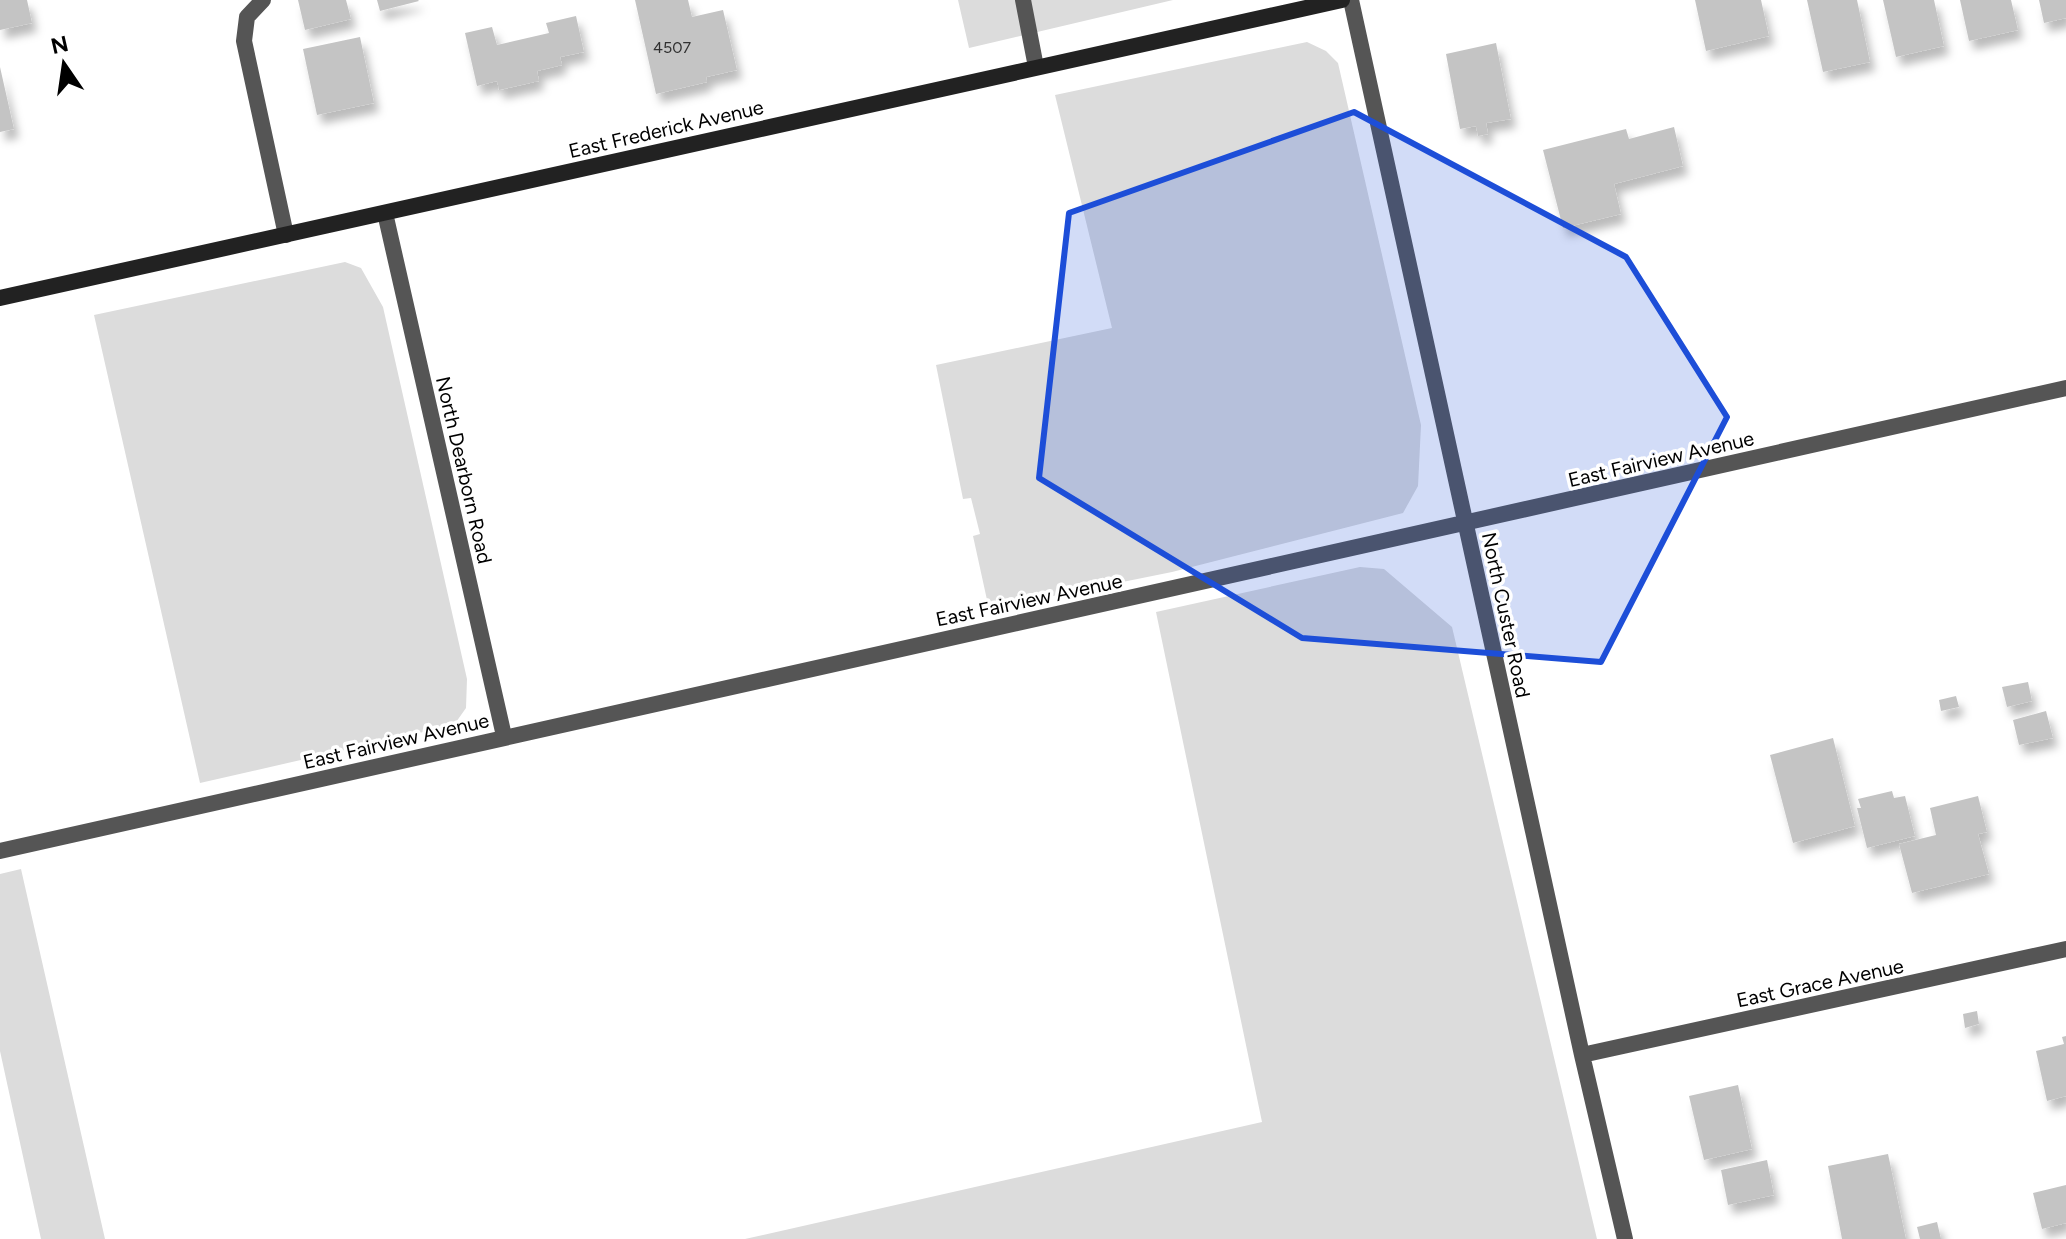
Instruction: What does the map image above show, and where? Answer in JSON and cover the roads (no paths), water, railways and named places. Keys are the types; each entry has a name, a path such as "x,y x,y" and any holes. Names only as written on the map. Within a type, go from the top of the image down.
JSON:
{"main road":[{"name":"East Frederick Avenue","path":"0,298 1342,0"}],"street":[{"path":"263,0 247,17 244,41 286,235"},
{"path":"1023,0 1036,67"},
{"name":"North Custer Road","path":"1351,0 1625,1239"},
{"name":"North Dearborn Road","path":"385,213 504,736"},
{"name":"East Fairview Avenue","path":"0,851 2066,388"},
{"name":"East Grace Avenue","path":"1582,1055 2066,949"}]}
